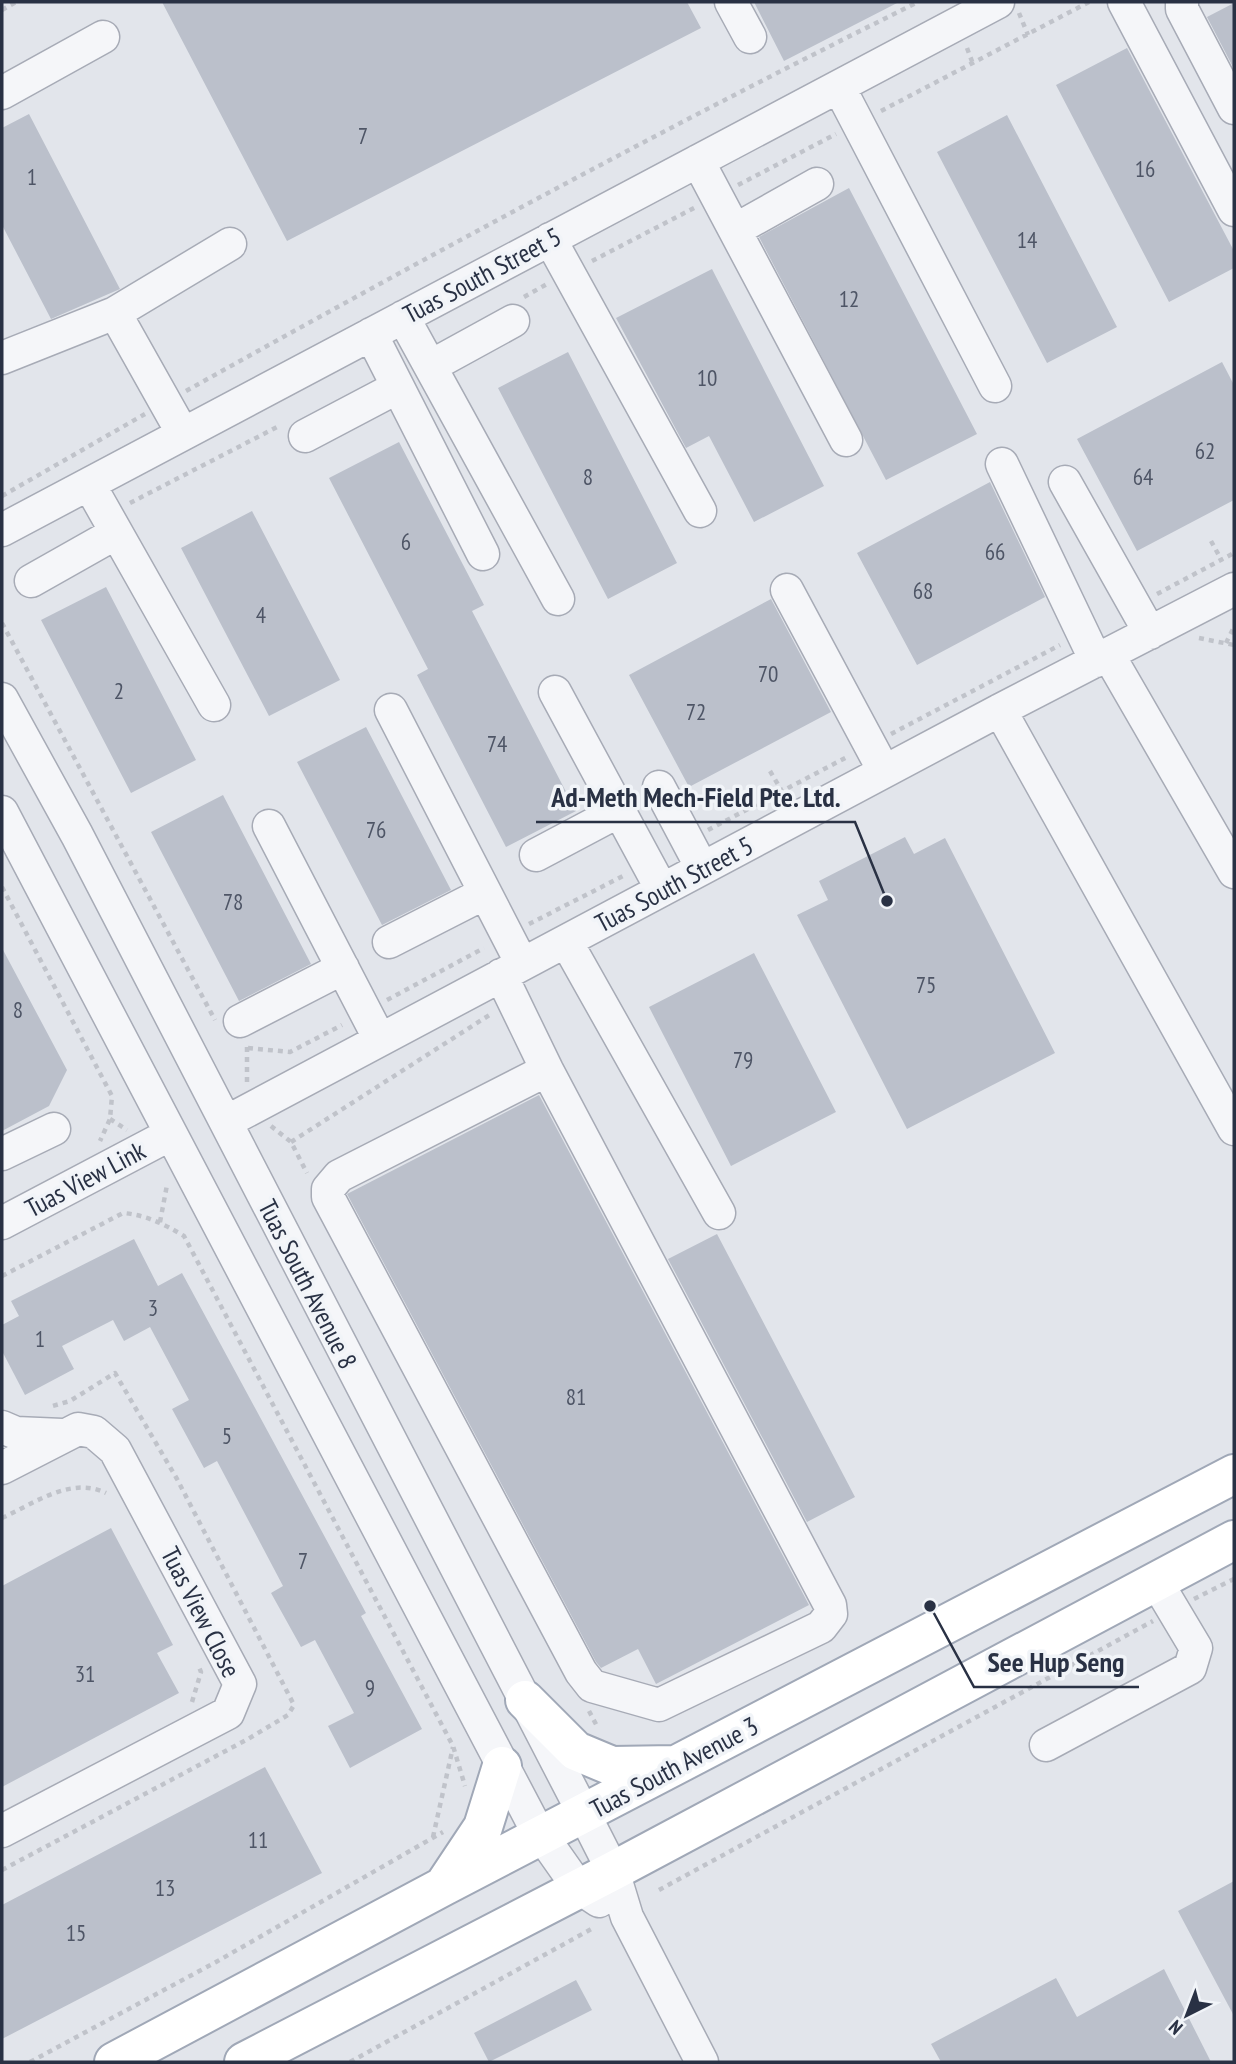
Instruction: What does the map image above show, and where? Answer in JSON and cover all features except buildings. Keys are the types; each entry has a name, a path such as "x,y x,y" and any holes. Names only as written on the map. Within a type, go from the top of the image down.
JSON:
{"main road":[{"name":"Tuas South Avenue 3","path":"114,2062 444,1886 1234,1474"},
{"path":"244,2062 578,1887 1165,1596 1234,1540"},
{"path":"525,1700 576,1751 594,1759 612,1766 678,1765"},
{"path":"444,1886 483,1826 502,1766"}],"street":[{"path":"731,2 750,37"},
{"name":"Tuas South Street 5","path":"2,530 839,87 957,11 998,2"},
{"path":"1124,2 1234,210"},
{"path":"1182,2 1182,9 1234,108"},
{"path":"2,93 103,37"},
{"path":"839,87 995,386"},
{"path":"698,161 846,439"},
{"path":"735,230 817,184"},
{"path":"550,239 700,511"},
{"path":"2,358 115,313 230,244"},
{"path":"115,313 183,434"},
{"path":"404,317 558,599"},
{"path":"431,366 513,321"},
{"path":"371,334 483,554"},
{"path":"305,436 398,387"},
{"path":"1002,464 1102,657 1234,872"},
{"path":"1065,481 1150,632"},
{"path":"89,484 214,705"},
{"path":"31,581 117,533"},
{"name":"Tuas South Street 5","path":"226,1122 884,771 1234,589"},
{"path":"787,590 884,771"},
{"path":"555,692 662,890"},
{"name":"Tuas South Avenue 8","path":"2,699 77,835 422,1507 584,1814 612,1871 614,1920 702,2062"},
{"path":"391,710 485,893 547,1070 830,1605 831,1614 821,1627 659,1705 592,1686 581,1672 328,1197 328,1189 339,1175 547,1070"},
{"path":"1000,710 1234,1129"},
{"path":"659,788 702,868"},
{"path":"536,855 619,811"},
{"name":"Tuas South Avenue 8","path":"2,813 502,1766 541,1837 578,1887"},
{"path":"269,826 380,1040"},
{"path":"389,942 485,893"},
{"path":"566,941 719,1213"},
{"path":"232,1029 343,968"},
{"path":"2,1154 54,1129"},
{"name":"Tuas View Link","path":"2,1223 169,1135"},
{"name":"Tuas View Close","path":"2,1427 16,1433 65,1435"},
{"name":"Tuas View Close","path":"2,1468 78,1429 94,1432 115,1450 240,1684 238,1695 228,1713 2,1831"},
{"path":"1046,1745 1190,1668 1196,1648 1165,1596"},
{"path":"578,1887 614,1920"}],"path":[{"path":"2,10 16,2"},
{"path":"2,496 481,227 730,95 918,2"},
{"path":"2,623 232,1029 248,1048 245,1078 257,1107"},
{"path":"1226,643 1234,627"},
{"path":"2,887 112,1096 110,1119"},
{"path":"2,1276 122,1213 139,1214 184,1236 453,1746 467,1792"},
{"path":"2,1870 248,1739 288,1715 294,1705 177,1479 115,1373 70,1401 46,1408"},
{"path":"2,1518 70,1487 88,1486 106,1492 113,1503"},
{"path":"659,1890 1165,1596 1234,1579"},
{"path":"188,1712 201,1672 196,1661"},
{"path":"432,1838 453,1746"},
{"path":"30,2062 216,1962 453,1826"},
{"path":"350,2062 572,1939 614,1920"},
{"path":"568,1932 572,1939"}],"place":[{"name":"Ad-Meth Mech-Field Pte. Ltd.","path":"887,901"},
{"name":"See Hup Seng","path":"930,1606"}]}
